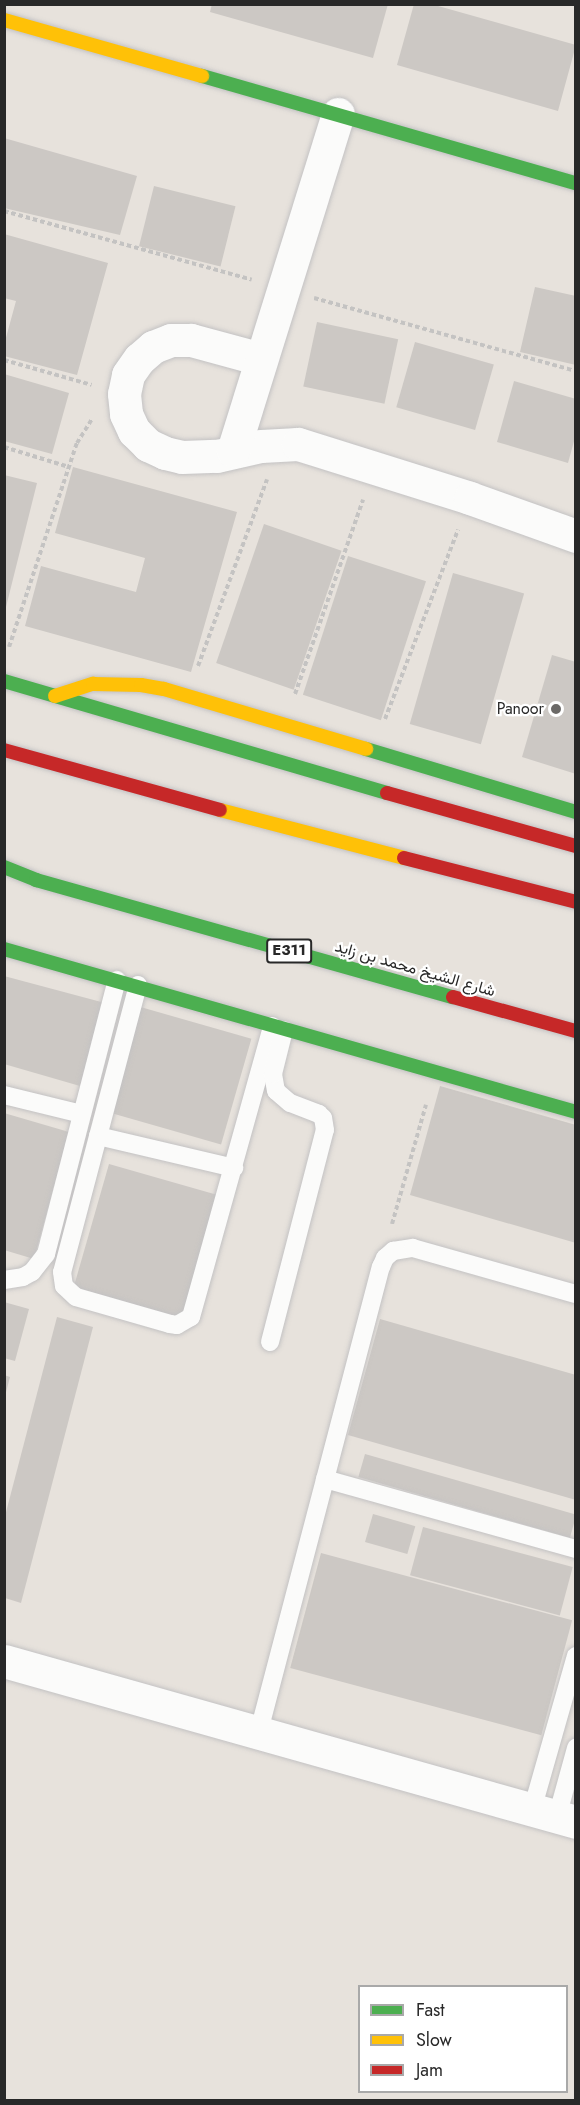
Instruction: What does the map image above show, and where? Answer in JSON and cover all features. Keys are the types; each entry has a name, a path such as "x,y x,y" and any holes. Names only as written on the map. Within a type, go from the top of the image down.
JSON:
{"main road":[{"path":"4,20 576,183"},
{"path":"4,681 218,745 576,846"},
{"path":"55,696 93,684 141,685 187,695 284,726 566,803"},
{"path":"4,750 196,804 576,902"},
{"name":"شارع الشيخ محمد بن زايد","path":"4,867 36,880 576,1031"},
{"path":"4,875 36,880"},
{"path":"4,949 576,1112"}],"street":[{"path":"233,451 338,114"},
{"path":"261,359 191,340 171,340 153,346 139,359 116,398 135,431 148,445 182,457 208,456 280,443 298,444 470,498 576,536"},
{"path":"4,1661 555,1816"}],"lane":[{"path":"4,1280 23,1277 32,1272 46,1254 117,980"},
{"path":"138,986 62,1272 64,1286 76,1297 170,1324 185,1322 195,1310 234,1168 278,1028"},
{"path":"270,1342 325,1124 319,1114 290,1103 276,1091 273,1074 278,1028"},
{"path":"4,1095 82,1114"},
{"path":"98,1136 234,1168"},
{"path":"259,1731 381,1267 393,1251 413,1248 576,1294"},
{"path":"325,1479 576,1550"},
{"path":"555,1816 576,1656"},
{"path":"555,1816 576,1748"}],"path":[{"path":"4,360 83,381 116,398 85,428 69,467 8,648"},
{"path":"187,695 280,443"},
{"path":"4,447 69,467"},
{"path":"284,726 375,467"},
{"path":"373,751 470,498"},
{"path":"393,1251 394,1211 435,1072"}],"building":[{"path":"212,4 388,4 373,58 210,12"},
{"path":"414,4 431,4 576,45 558,111 397,65"},
{"path":"4,138 137,176 120,235 4,208"},
{"path":"154,186 236,206 221,266 139,246"},
{"path":"4,234 108,263 77,375 4,356 4,345 16,301 4,298"},
{"path":"535,287 576,296 576,365 520,352"},
{"path":"317,322 398,339 384,404 303,387"},
{"path":"415,342 494,365 475,430 396,407"},
{"path":"4,374 69,393 52,454 4,441"},
{"path":"514,381 576,399 576,434 568,463 497,442"},
{"path":"73,467 237,512 191,672 25,626 41,566 136,592 145,558 55,533"},
{"path":"4,475 37,483 5,611 4,611"},
{"path":"264,524 342,551 294,690 216,663"},
{"path":"348,556 426,581 381,720 303,695"},
{"path":"453,573 524,593 481,744 410,724"},
{"name":"Panoor","path":"552,655 576,662 576,774 522,757"},
{"path":"4,976 105,1003 80,1086 4,1064"},
{"path":"137,1006 251,1039 221,1145 107,1112"},
{"path":"440,1086 576,1125 576,1243 410,1195"},
{"path":"4,1113 69,1132 34,1259 4,1250"},
{"path":"109,1164 217,1195 181,1321 73,1290"},
{"path":"4,1302 29,1309 15,1361 4,1358"},
{"path":"57,1317 93,1327 21,1603 5,1598 5,1516"},
{"path":"380,1319 576,1375 576,1500 348,1435"},
{"path":"4,1375 10,1377 5,1396 4,1396"},
{"path":"365,1454 576,1515 570,1538 358,1477"},
{"path":"373,1514 415,1526 407,1554 365,1542"},
{"path":"423,1527 573,1567 560,1615 410,1575"},
{"path":"321,1553 572,1620 541,1735 290,1668"}],"traffic: fast":[{"path":"202,76 576,183"},
{"path":"4,681 387,793"},
{"path":"366,749 576,812"},
{"path":"4,867 36,880 453,997"},
{"path":"4,949 576,1112"}],"traffic: slow":[{"path":"4,20 202,76"},
{"path":"55,696 93,684 141,685 164,689 366,749"},
{"path":"220,810 404,858"}],"traffic: jam":[{"path":"4,750 220,810"},
{"path":"387,793 576,846"},
{"path":"404,858 576,902"},
{"path":"453,997 576,1031"}],"place":[{"name":"Panoor","path":"556,709"}]}
